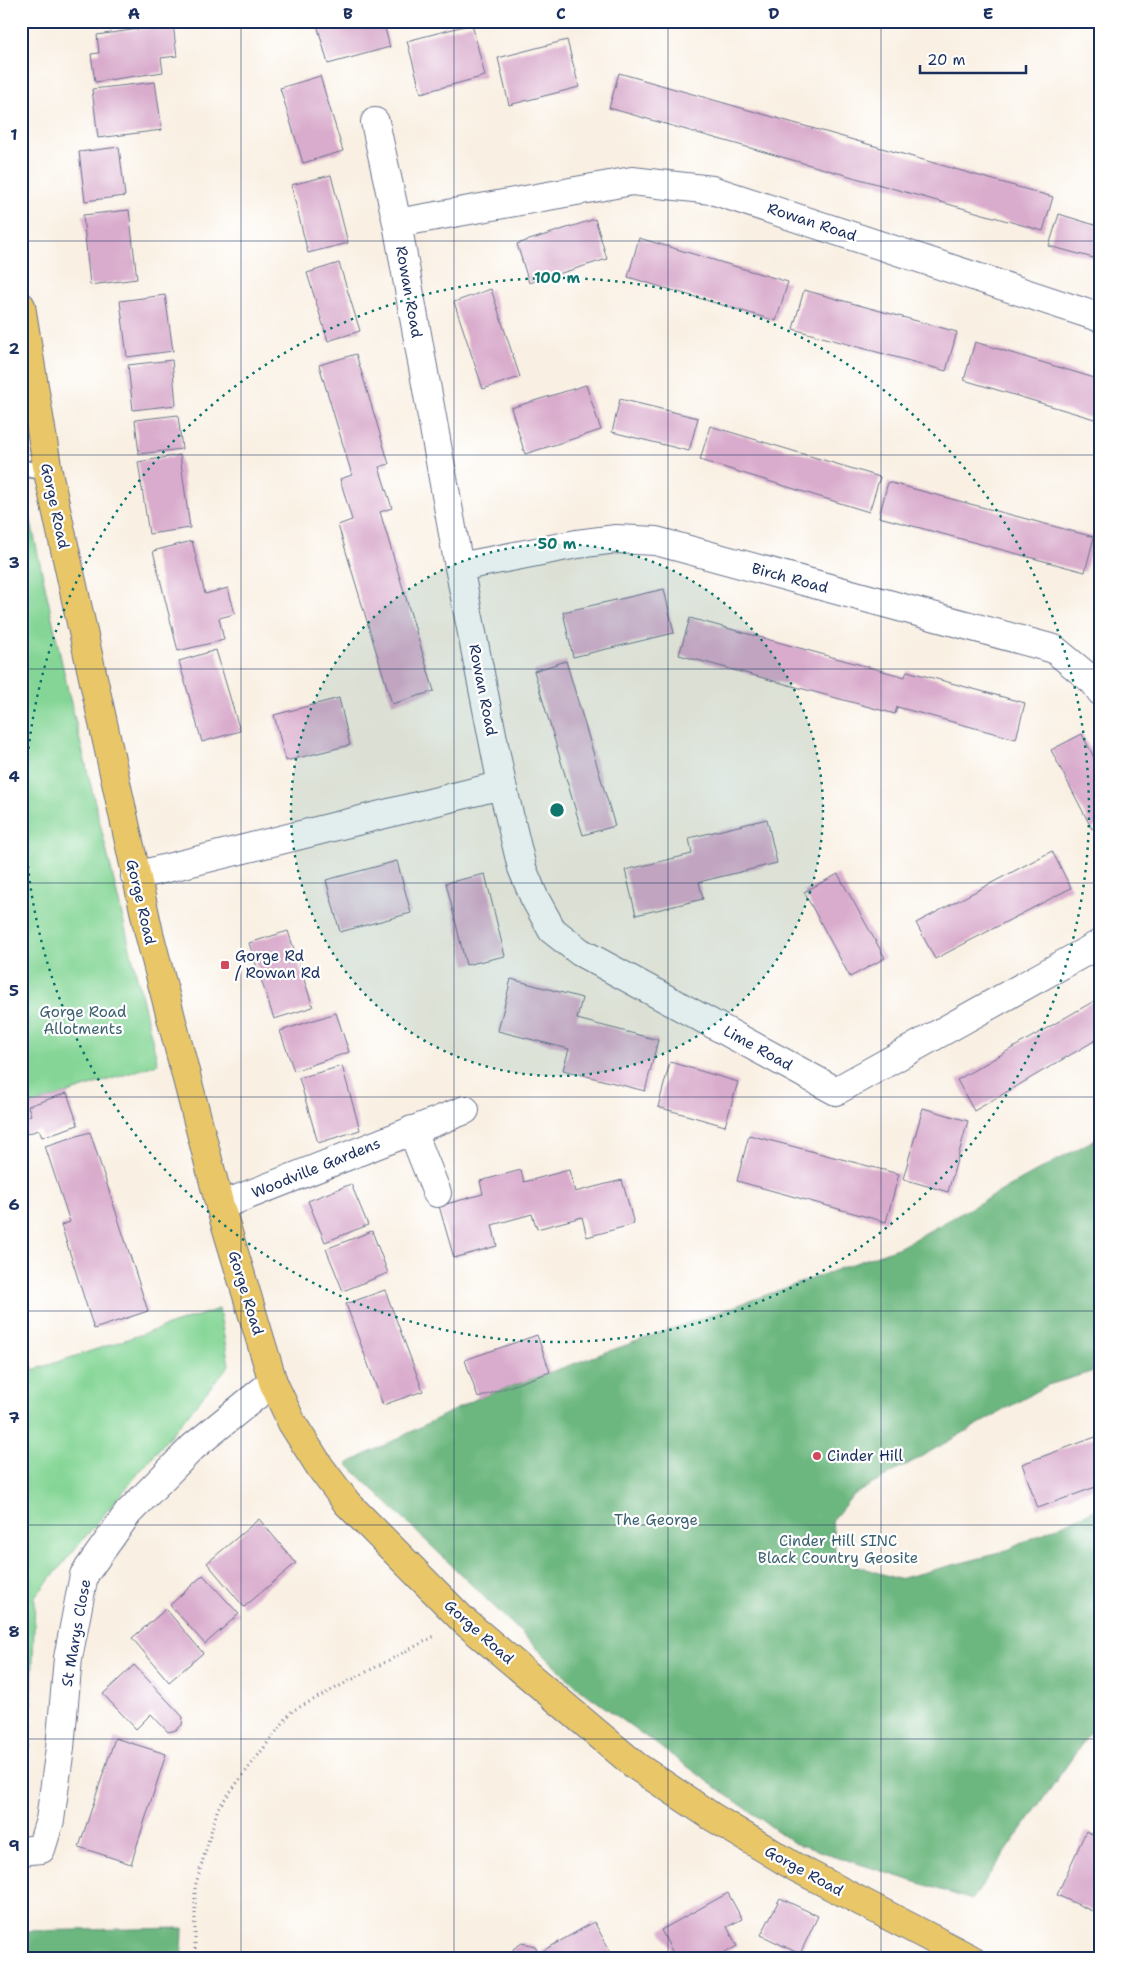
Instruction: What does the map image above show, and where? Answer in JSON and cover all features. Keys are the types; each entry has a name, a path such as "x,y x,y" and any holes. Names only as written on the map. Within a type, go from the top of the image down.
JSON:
{"main road":[{"name":"Gorge Road","path":"21,306 48,472 135,876 220,1206 273,1382 292,1423 320,1467 347,1503 464,1621 636,1766 704,1811 795,1867 971,1959"}],"street":[{"name":"Rowan Road","path":"375,122 397,223 459,567 502,785"},
{"name":"Rowan Road","path":"397,223 632,181 712,190 1101,318"},
{"name":"Birch Road","path":"459,567 577,544 616,539 656,541 1054,649 1094,682 1101,692"},
{"path":"135,876 502,785"},
{"name":"Lime Road","path":"502,785 522,868 534,897 552,930 580,952 836,1091 1101,944"},
{"name":"Woodville Gardens","path":"220,1206 466,1110"},
{"path":"412,1130 437,1193"},
{"name":"St Marys Close","path":"21,1851 41,1849 50,1820 60,1748 68,1658 84,1575 128,1513 186,1454 273,1382"}],"lane":[{"path":"21,468 48,472"}],"path":[{"path":"195,1959 195,1887 218,1808 292,1711 464,1621"}],"green space":[{"name":"Gorge Road Allotments","path":"21,477 69,695 158,1064 21,1108"},
{"name":"The George","path":"1101,1136 1101,1369 1048,1385 853,1495 832,1521 836,1559 898,1579 1000,1553 1101,1507 1101,1717 972,1900 794,1843 578,1688 347,1464 478,1398 900,1247"},
{"path":"219,1309 229,1365 35,1597 30,1746 21,1768 21,1332 33,1370"},
{"path":"183,1928 182,1959 21,1959 21,1931"}],"building":[{"path":"316,21 383,21 390,47 328,64"},
{"path":"173,24 177,56 161,58 163,72 95,82 91,54 99,53 97,35"},
{"path":"472,24 485,76 421,93 407,41"},
{"path":"567,40 579,87 509,105 498,58"},
{"path":"619,73 1053,197 1043,231 609,108"},
{"path":"320,76 343,151 303,163 280,88"},
{"path":"155,82 162,130 98,138 92,89"},
{"path":"119,147 125,196 85,201 79,152"},
{"path":"331,175 348,243 308,253 291,185"},
{"path":"129,210 137,279 90,285 83,215"},
{"path":"1059,214 1101,227 1101,260 1049,246"},
{"path":"595,219 607,259 529,283 517,244"},
{"path":"639,238 788,282 776,321 628,277"},
{"path":"339,263 360,331 328,341 307,273"},
{"path":"491,289 520,377 483,389 454,302"},
{"path":"804,290 957,332 946,371 793,329"},
{"path":"165,295 173,351 127,357 120,301"},
{"path":"975,342 1101,380 1101,421 964,380"},
{"path":"356,354 389,464 379,467 392,508 380,512 434,691 392,704 338,525 352,520 340,479 352,475 319,365"},
{"path":"172,360 176,405 133,410 128,365"},
{"path":"586,385 601,430 525,454 511,408"},
{"path":"620,399 698,418 689,451 612,432"},
{"path":"178,415 182,449 139,454 135,420"},
{"path":"710,426 880,477 869,512 700,460"},
{"path":"180,455 190,528 149,534 138,462"},
{"path":"888,482 1094,537 1085,572 879,517"},
{"path":"192,541 205,594 228,588 235,614 219,618 224,640 178,651 153,551"},
{"path":"664,589 674,633 573,657 563,612"},
{"path":"690,618 905,677 907,671 1025,703 1016,739 897,707 895,714 679,655"},
{"path":"216,650 240,731 202,742 179,661"},
{"path":"566,661 615,826 583,835 534,671"},
{"path":"339,698 350,745 286,761 274,715"},
{"path":"1082,734 1101,771 1101,824 1092,829 1051,750"},
{"path":"767,819 777,863 699,882 703,899 636,915 625,870 692,854 689,838"},
{"path":"1052,851 1071,888 935,959 916,923"},
{"path":"397,861 411,913 340,932 326,880"},
{"path":"485,874 505,956 466,965 446,883"},
{"path":"838,874 885,958 850,977 804,892"},
{"path":"288,931 313,1007 274,1019 249,943"},
{"path":"511,979 582,998 577,1019 658,1040 645,1091 563,1070 569,1049 498,1031"},
{"path":"1101,997 1101,1037 974,1111 957,1080"},
{"path":"336,1013 349,1052 294,1071 280,1031"},
{"path":"670,1062 738,1082 725,1126 658,1107"},
{"path":"342,1066 360,1130 318,1143 299,1078"},
{"path":"67,1093 78,1125 42,1137 39,1130 21,1134 21,1118 31,1115 28,1106"},
{"path":"923,1108 968,1121 948,1192 903,1179"},
{"path":"90,1132 148,1311 94,1329 61,1225 70,1222 45,1146"},
{"path":"749,1135 899,1174 886,1222 737,1181"},
{"path":"521,1170 524,1182 569,1170 575,1192 622,1180 634,1224 587,1237 582,1217 537,1229 532,1214 492,1225 497,1246 454,1258 439,1206 483,1194 480,1181"},
{"path":"351,1184 368,1225 325,1242 308,1201"},
{"path":"372,1231 388,1273 343,1291 326,1249"},
{"path":"385,1290 423,1391 383,1405 346,1304"},
{"path":"537,1335 550,1372 478,1398 465,1360"},
{"path":"1101,1435 1101,1485 1038,1508 1022,1464"},
{"path":"259,1519 296,1563 244,1607 207,1563"},
{"path":"203,1575 239,1614 205,1644 170,1605"},
{"path":"166,1609 203,1653 169,1682 132,1638"},
{"path":"134,1665 183,1717 182,1725 176,1730 168,1732 151,1714 136,1729 103,1694"},
{"path":"115,1738 166,1754 131,1864 79,1847"},
{"path":"1086,1831 1101,1838 1101,1915 1057,1895"},
{"path":"728,1893 742,1919 727,1927 737,1946 714,1959 676,1959 661,1930"},
{"path":"780,1898 818,1916 800,1954 761,1935"},
{"path":"594,1922 615,1959 513,1958 513,1949 522,1943 535,1946 539,1953"}],"place":[{"name":"Gorge Rd / Rowan Rd","path":"225,965"},
{"name":"Cinder Hill","path":"817,1456"}],"park label":[{"name":"Cinder Hill SINC Black Country Geosite","path":"838,1550"}]}
